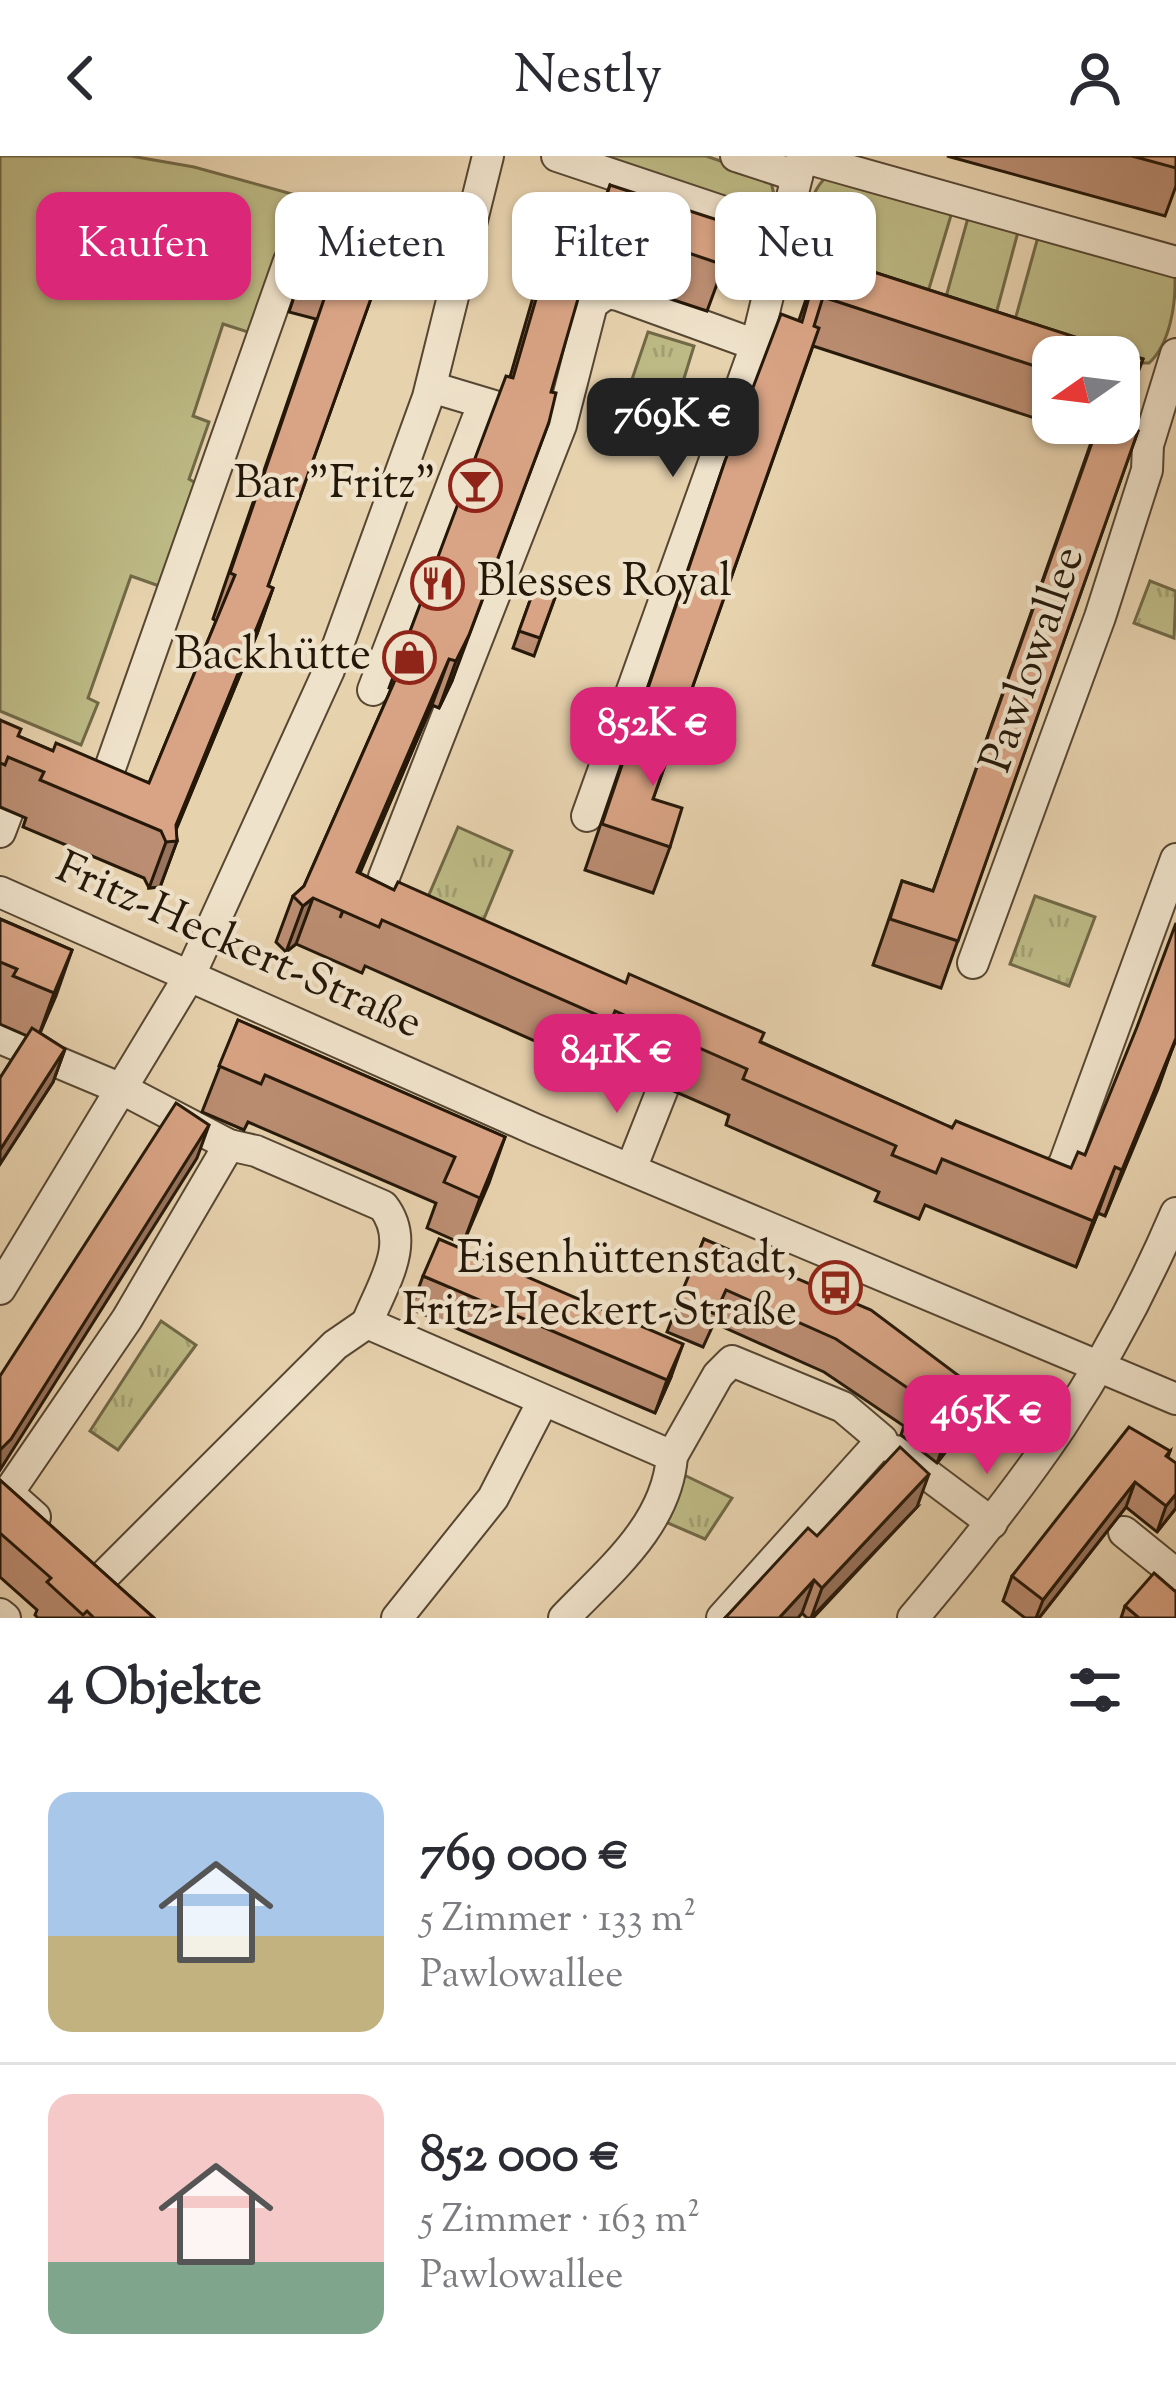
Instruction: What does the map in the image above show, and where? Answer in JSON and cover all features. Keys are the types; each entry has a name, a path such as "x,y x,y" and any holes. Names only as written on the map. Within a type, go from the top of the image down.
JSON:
{"street":[{"path":"480,192 488,156"},
{"path":"556,156 715,218"},
{"path":"736,156 801,163 1176,262"},
{"path":"435,930 396,911 384,895 384,877 587,316 598,296 618,296 756,345"},
{"path":"67,772 103,788 275,300"},
{"path":"0,1288 190,975 329,670 431,387 454,300"},
{"path":"587,816 756,345 767,300"},
{"name":"Pawlowallee","path":"973,963 1161,476 1148,446 1172,368 1140,371"},
{"path":"329,670 382,694 489,414 431,387"},
{"path":"990,1169 1027,1180 1046,1178 1063,1167 1176,859"},
{"name":"Fritz-Heckert-Straße","path":"0,892 632,1169 1176,1400"},
{"path":"3,1046 124,1090 229,1145 256,1151 383,1206 397,1223 399,1242 367,1323 334,1345 96,1582"},
{"path":"632,1169 663,1088"},
{"path":"53,1534 4,1490 127,1319 229,1145"},
{"path":"913,1618 992,1523 1103,1368 1176,1214"},
{"path":"367,1323 672,1456"},
{"path":"564,1618 649,1526 670,1486 672,1456 718,1375 732,1361 843,1407 992,1523"},
{"path":"397,1618 493,1498 544,1401"},
{"path":"722,1618 883,1441"},
{"path":"1124,1532 1176,1574"}],"green space":[{"path":"0,156 131,156 194,167 285,192 275,192 275,275 254,334 223,324 193,416 209,422 189,479 199,485 162,587 131,576 88,698 98,703 81,745 0,711"},
{"path":"577,156 706,156 770,178 773,192 715,192 715,198"},
{"path":"829,175 1175,276 1167,335 1149,363 1140,363 1140,336 1050,336 876,279 876,192 816,190","holes":["952,212 968,218 946,297 928,292","1018,232 1038,237 1015,320 996,314"]},
{"path":"648,332 694,346 673,414 626,397"},
{"path":"1150,581 1176,591 1174,638 1134,623"},
{"path":"458,827 512,851 483,921 428,897"},
{"path":"1035,896 1095,917 1069,986 1010,964"},
{"path":"161,1321 196,1345 118,1450 90,1431"},
{"path":"682,1474 732,1498 705,1539 661,1520"}],"building":[{"path":"1132,156 1176,156 1176,168"},
{"path":"691,211 715,219 715,262 691,254"},
{"path":"876,273 1072,336 1032,336 1032,365 832,300 876,300"},
{"path":"324,300 370,300 268,586 273,588 176,825 177,841 166,842 161,831 40,780 44,772 8,757 5,765 0,763 0,720 21,729 18,736 53,751 56,743 149,783 235,575 230,573"},
{"path":"536,300 578,300 551,392 556,393 549,422 469,635 456,661 449,659 357,872 394,890 398,882 626,983 629,974 764,1033 760,1042 952,1128 956,1121 1071,1168 1078,1152 1085,1155 1176,923 1176,1038 1122,1170 1115,1167 1093,1221 942,1159 936,1173 892,1155 896,1146 743,1079 747,1069 615,1011 611,1021 382,920 379,927 313,898 303,906 293,896 304,886 411,644 406,642 506,376 513,378"},
{"path":"808,300 822,300 814,326 819,328 653,799 682,808 670,847 602,824 725,461 781,314 802,322"},
{"path":"1092,444 1133,444 958,941 890,919 902,881 933,891"},
{"path":"536,584 557,592 540,638 519,631"},
{"path":"0,919 72,950 54,993 13,976 17,969 0,962"},
{"path":"238,1020 505,1137 480,1198 444,1182 455,1157 265,1075 261,1084 219,1066"},
{"path":"32,1028 65,1049 0,1150 0,1078"},
{"path":"176,1103 209,1125 0,1450 0,1376"},
{"path":"439,1239 683,1344 667,1380 423,1276"},
{"path":"704,1239 871,1310 979,1391 949,1430 913,1402 918,1395 836,1339 726,1290 715,1314 679,1299"},
{"path":"1129,1427 1170,1451 1166,1456 1176,1463 1176,1494 1166,1506 1135,1482 1043,1600 1012,1576"},
{"path":"900,1447 929,1474 822,1588 814,1580 779,1618 725,1618 808,1528 817,1536"},
{"path":"0,1480 154,1618 94,1618 87,1611 83,1615 47,1582 51,1578 0,1533"},
{"path":"1154,1573 1176,1592 1176,1618 1139,1618 1125,1606"}],"place":[{"name":"Bar \"Fritz\"","path":"475,486"},
{"name":"Blesses Royal","path":"438,584"},
{"name":"Backhütte","path":"410,657"},
{"name":"Eisenhüttenstadt, Fritz-Heckert-Straße","path":"836,1287"}]}
